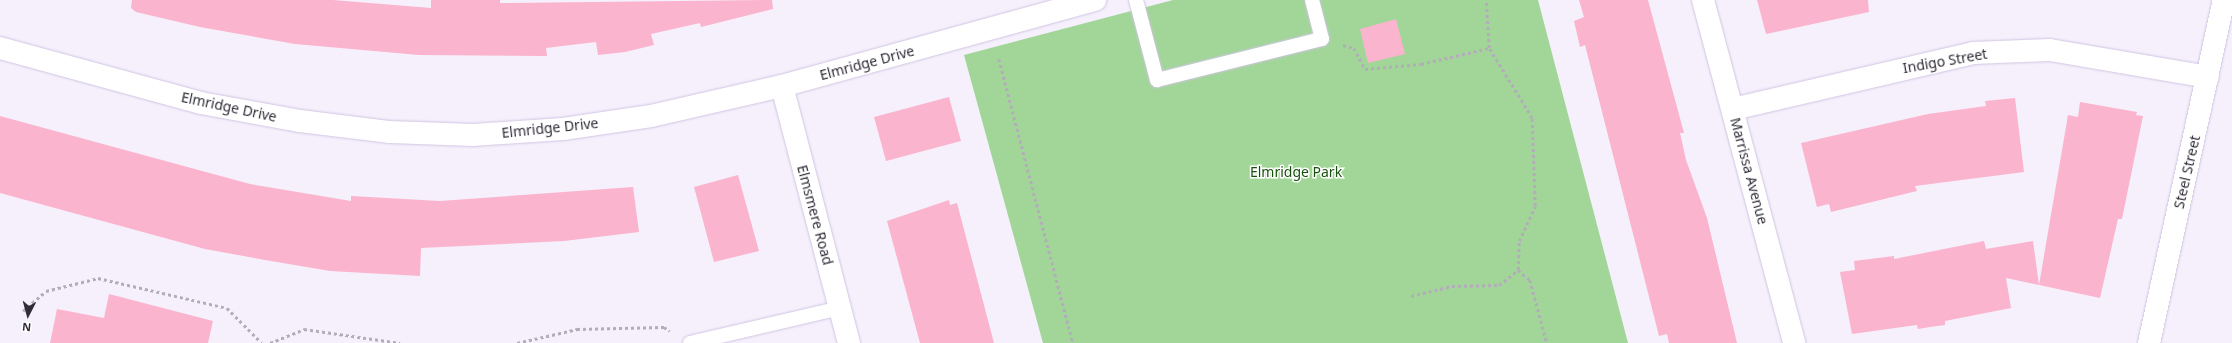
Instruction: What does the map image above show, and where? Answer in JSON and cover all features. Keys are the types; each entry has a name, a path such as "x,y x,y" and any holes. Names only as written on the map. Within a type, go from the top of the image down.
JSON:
{"street":[{"name":"Elmridge Drive","path":"0,48 201,103 300,121 390,132 473,135 563,129 651,116 782,86 1095,0"},
{"name":"Marrissa Avenue","path":"1703,0 1794,343"},
{"name":"Steel Street","path":"2149,343 2224,0"},
{"name":"Indigo Street","path":"1733,109 1973,53 2050,50 2208,77"},
{"name":"Elmsmere Road","path":"782,86 850,343"}],"lane":[{"path":"1136,0 1157,80 1322,39 1312,0"},
{"path":"690,343 840,308"}],"path":[{"path":"1411,296 1452,286 1499,285 1518,270 1519,241 1535,206 1532,118 1489,48 1486,0"},
{"path":"1322,39 1354,48 1365,69 1414,65 1489,48"},
{"path":"999,59 1073,343"},
{"path":"1518,270 1530,280 1547,343"},
{"path":"23,311 46,292 98,278 227,308 262,343"},
{"path":"517,343 577,329 664,327 690,343"},
{"path":"270,343 304,329 400,343"}],"green space":[{"name":"Elmridge Park","path":"1173,0 1538,0 1628,343 1043,343 964,55"}],"building":[{"path":"132,0 333,0 431,8 431,0 500,0 500,3 772,0 773,9 701,27 700,23 651,34 654,45 625,52 598,55 596,42 546,48 547,56 419,55 295,44 200,27 136,12 131,8"},
{"path":"1579,0 1648,0 1684,133 1680,133 1686,160 1707,218 1737,343 1669,343 1667,334 1659,336 1585,45 1580,47 1574,21 1584,17"},
{"path":"1757,0 1868,0 1869,12 1766,34"},
{"path":"1396,19 1405,54 1368,63 1360,29"},
{"path":"949,97 961,141 886,161 874,117"},
{"path":"2015,98 2024,172 1915,186 1917,191 1831,212 1829,204 1817,207 1801,143 1928,114 1986,106 1985,101"},
{"path":"2080,102 2137,112 2136,115 2143,116 2122,219 2118,219 2100,298 2006,278 2011,308 1945,321 1945,325 1918,329 1917,325 1852,334 1840,272 1855,270 1854,261 1894,256 1894,259 1984,241 1986,249 2033,241 2039,285 2068,115 2078,117"},
{"path":"0,116 250,184 351,201 351,196 440,201 633,187 639,232 564,241 421,248 420,276 330,271 271,261 205,249 0,193"},
{"path":"738,175 759,251 714,262 694,187"},
{"path":"949,200 950,205 957,203 994,343 920,343 887,221"},
{"path":"109,294 213,321 208,343 50,343 57,309 104,318"}]}
